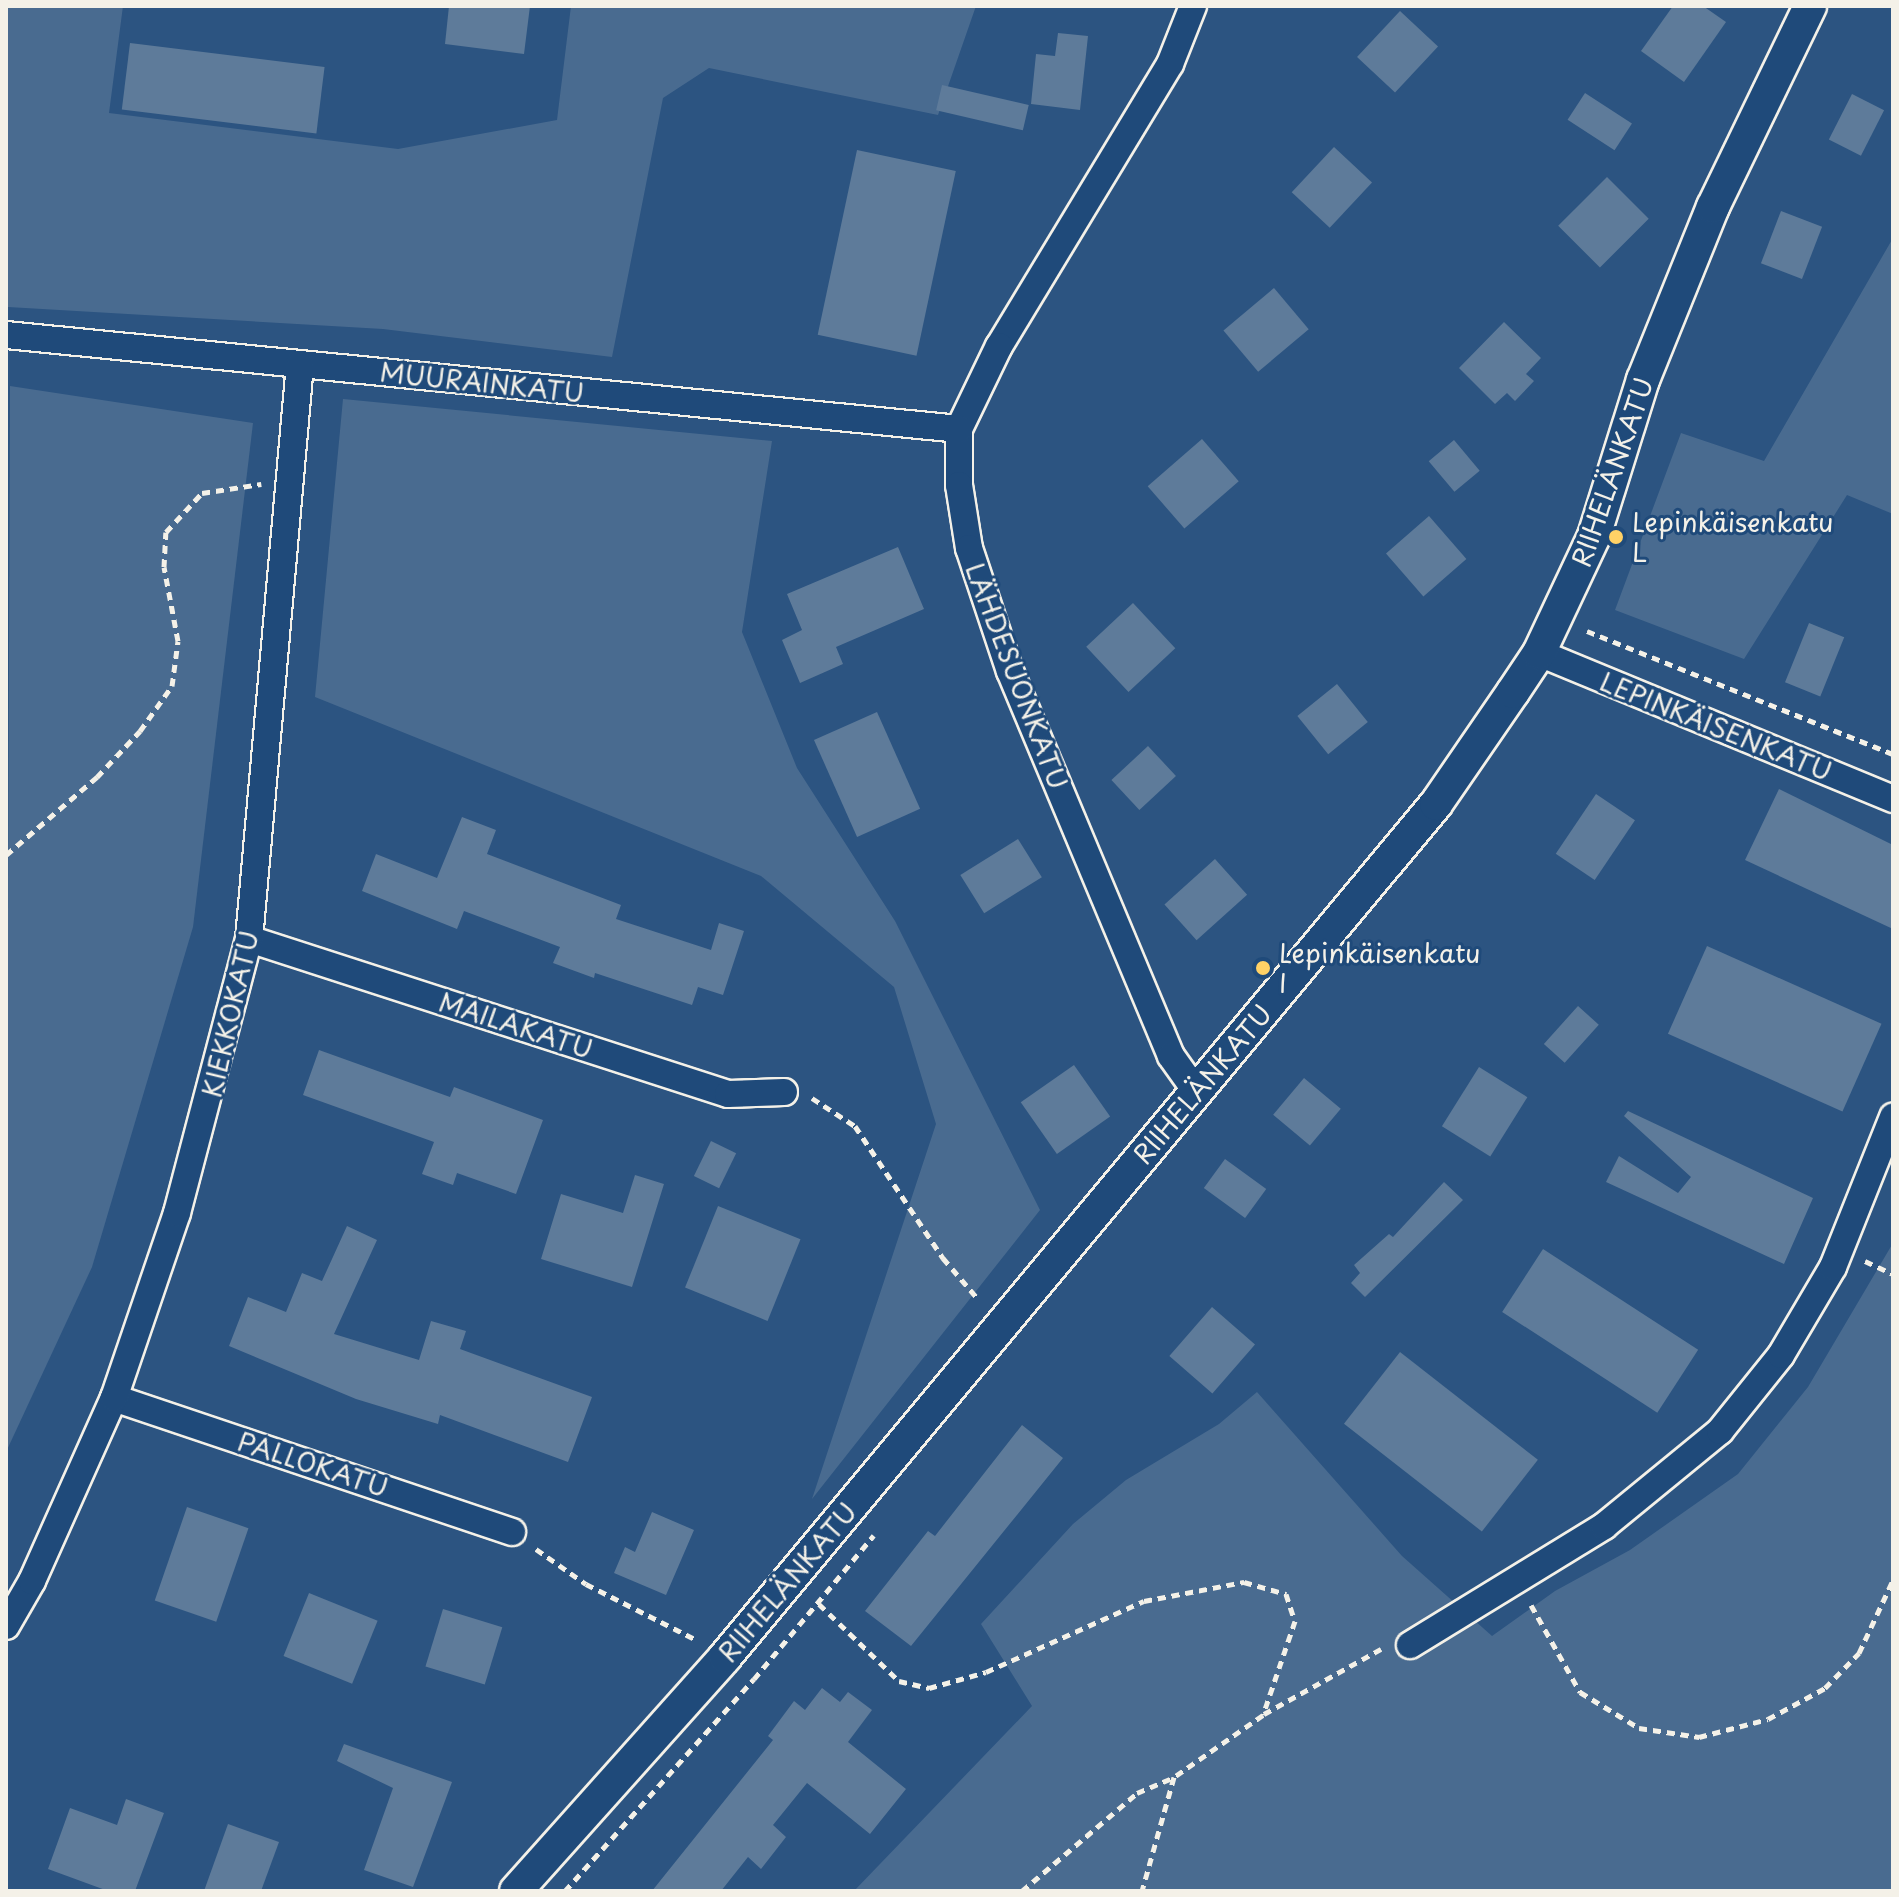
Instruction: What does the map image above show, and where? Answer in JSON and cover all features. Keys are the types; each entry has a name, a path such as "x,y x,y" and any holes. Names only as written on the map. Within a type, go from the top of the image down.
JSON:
{"street":[{"name":"LÄHDESUONKATU","path":"1193,6 1170,64 999,346 959,429 959,485 969,548 1010,671 1171,1056 1196,1091"},
{"name":"RIIHELÄNKATU","path":"516,1891 725,1657 1436,804 1539,653 1594,536 1643,380 1713,207 1810,6"},
{"name":"MUURAINKATU","path":"6,335 959,429"},
{"name":"KIEKKOKATU","path":"6,1626 32,1581 114,1398 177,1213 249,939 300,364"},
{"name":"LEPINKÄISENKATU","path":"1539,653 1893,799"},
{"name":"MAILAKATU","path":"249,939 728,1094 784,1092"},
{"path":"1410,1645 1604,1526 1720,1431 1781,1355 1833,1267 1893,1117"},
{"name":"PALLOKATU","path":"114,1398 512,1532"}],"path":[{"path":"6,855 97,777 140,731 172,686 178,641 164,567 166,532 202,493 291,480"},
{"path":"1587,631 1893,754"},
{"path":"784,1092 820,1101 855,1126 943,1258 1000,1324"},
{"path":"1859,1259 1893,1274"},
{"path":"512,1532 586,1584 668,1622 754,1679"},
{"path":"1526,1595 1580,1692 1639,1728 1699,1737 1768,1719 1825,1688 1859,1653 1893,1580"},
{"path":"819,1604 899,1681 929,1688 986,1672 1144,1601 1244,1582 1286,1594 1295,1621 1263,1715"},
{"path":"1022,1891 1137,1793 1174,1777 1263,1715 1380,1649"},
{"path":"1142,1891 1174,1777"}],"shaded area":[{"path":"6,6 123,6 109,113 398,149 557,120 571,6 976,6 938,115 709,68 663,98 612,357 383,329 8,307"},
{"path":"1893,238 1893,514 1847,495 1744,659 1615,610 1681,433 1764,461"},
{"path":"10,386 253,423 193,927 92,1267 6,1452"},
{"path":"343,399 772,441 742,632 797,768 895,921 1040,1210 812,1499 936,1124 894,987 761,876 315,697"},
{"path":"1893,1243 1893,1891 854,1891 1032,1706 981,1624 1073,1524 1126,1480 1219,1424 1257,1392 1402,1556 1492,1636 1555,1591 1630,1550 1738,1474 1808,1387"}],"building":[{"path":"449,6 530,6 524,54 445,44"},
{"path":"1673,6 1703,6 1726,22 1684,82 1641,51"},
{"path":"1400,11 1438,46 1395,93 1357,57"},
{"path":"1058,33 1088,36 1080,110 1031,104 1036,54 1055,56"},
{"path":"130,43 325,67 316,133 122,110"},
{"path":"942,85 1029,105 1023,130 936,110"},
{"path":"1585,93 1632,123 1615,150 1568,120"},
{"path":"1852,94 1884,110 1861,156 1829,139"},
{"path":"1334,147 1372,182 1330,228 1292,192"},
{"path":"857,150 956,171 916,356 818,335"},
{"path":"1607,177 1649,219 1600,268 1558,226"},
{"path":"1781,211 1822,227 1802,279 1761,263"},
{"path":"1274,288 1309,329 1258,372 1223,330"},
{"path":"1504,322 1541,358 1526,374 1534,381 1515,401 1507,393 1495,404 1459,368"},
{"path":"1202,439 1239,481 1184,528 1148,486"},
{"path":"1454,440 1480,471 1454,492 1429,461"},
{"path":"1429,516 1466,559 1423,596 1386,553"},
{"path":"898,547 924,609 836,647 843,664 800,683 782,640 802,630 787,594"},
{"path":"1133,603 1175,648 1128,692 1086,647"},
{"path":"1809,623 1844,637 1820,697 1785,682"},
{"path":"1337,684 1368,722 1328,754 1297,716"},
{"path":"877,712 920,809 857,837 814,740"},
{"path":"1148,746 1176,776 1139,810 1111,780"},
{"path":"1779,789 1893,845 1893,929 1745,860"},
{"path":"1596,794 1635,820 1595,880 1556,854"},
{"path":"462,817 496,830 487,854 621,905 616,919 711,950 719,923 744,931 723,995 698,987 692,1005 595,973 594,978 553,963 560,947 464,911 457,929 362,891 376,854 437,878"},
{"path":"1018,839 1042,877 984,913 960,875"},
{"path":"1215,859 1247,895 1197,940 1164,905"},
{"path":"1707,946 1881,1024 1842,1111 1668,1034"},
{"path":"1578,1006 1599,1025 1565,1063 1544,1044"},
{"path":"319,1050 450,1097 454,1087 543,1120 516,1194 457,1173 453,1185 422,1174 434,1142 303,1095"},
{"path":"1074,1065 1110,1117 1057,1154 1021,1102"},
{"path":"1479,1067 1527,1097 1490,1157 1442,1126"},
{"path":"1304,1078 1341,1109 1310,1146 1273,1115"},
{"path":"1628,1111 1813,1198 1784,1264 1606,1182 1619,1156 1678,1193 1691,1177 1624,1116"},
{"path":"711,1141 736,1153 719,1188 694,1176"},
{"path":"1225,1159 1266,1189 1245,1218 1204,1188"},
{"path":"635,1175 664,1184 632,1287 541,1259 561,1194 623,1213"},
{"path":"1444,1182 1463,1200 1365,1297 1351,1283 1360,1273 1354,1265 1389,1234 1393,1237"},
{"path":"718,1206 801,1239 768,1321 685,1288"},
{"path":"347,1226 377,1240 334,1334 419,1360 431,1321 466,1331 460,1349 592,1397 568,1462 440,1415 438,1424 356,1399 229,1346 248,1297 286,1312 302,1273 322,1281"},
{"path":"1543,1249 1698,1350 1657,1413 1502,1312"},
{"path":"1212,1307 1255,1344 1212,1393 1169,1356"},
{"path":"1400,1352 1538,1460 1482,1531 1344,1424"},
{"path":"1022,1425 1063,1458 911,1646 865,1611 928,1531 935,1536"},
{"path":"187,1507 248,1528 216,1622 155,1601"},
{"path":"652,1512 694,1530 666,1595 614,1573 625,1547 635,1552"},
{"path":"309,1593 378,1621 352,1684 284,1656"},
{"path":"443,1609 502,1627 485,1685 425,1666"},
{"path":"822,1688 840,1702 848,1692 872,1710 848,1742 906,1789 870,1834 807,1783 773,1825 786,1837 761,1869 748,1857 721,1891 652,1891 773,1740 768,1736 794,1701 805,1710"},
{"path":"344,1744 452,1782 413,1887 364,1870 393,1788 337,1761"},
{"path":"126,1799 164,1813 135,1891 108,1891 48,1869 70,1808 117,1825"},
{"path":"228,1824 279,1842 261,1891 204,1891"}],"place":[{"name":"Lepinkäisenkatu L","path":"1616,537"},
{"name":"Lepinkäisenkatu I","path":"1263,968"}]}
